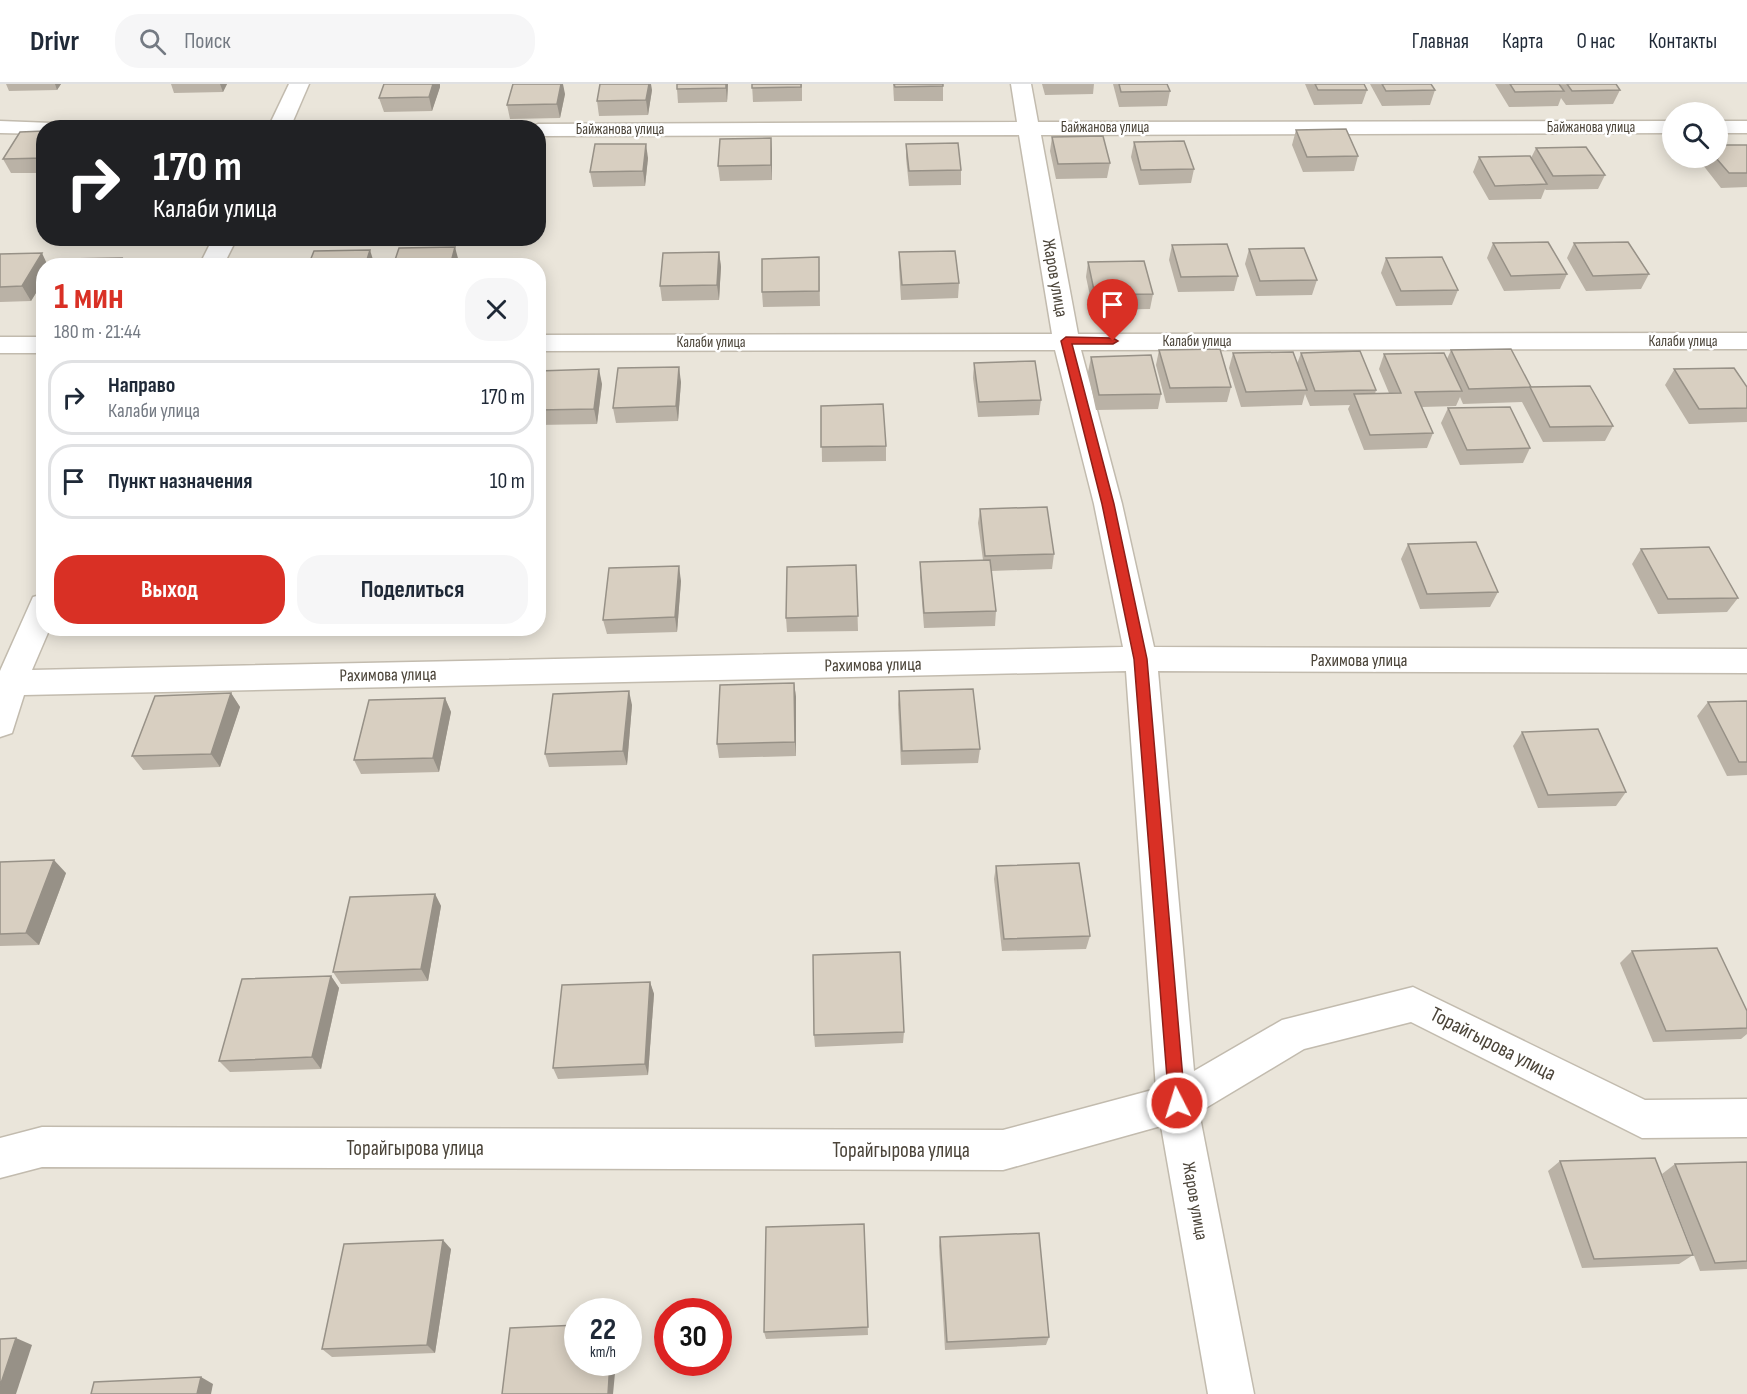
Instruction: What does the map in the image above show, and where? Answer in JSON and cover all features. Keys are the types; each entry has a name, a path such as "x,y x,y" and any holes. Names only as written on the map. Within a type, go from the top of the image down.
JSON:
{"street":[{"path":"283,120 299,84"},
{"name":"Жаров улица","path":"1021,84 1066,341 1108,504 1141,659 1177,1103 1231,1394"},
{"path":"0,127 36,128"},
{"name":"Байжанова улица","path":"546,130 1662,127"},
{"path":"1728,127 1747,127"},
{"name":"Калаби улица","path":"546,343 1747,342"},
{"path":"0,345 36,345"},
{"path":"0,724 6,683 36,621"},
{"name":"Рахимова улица","path":"6,683 1141,659 1747,661"},
{"name":"Торайгырова улица","path":"0,1158 42,1147 1003,1150 1177,1103 1296,1033 1413,1004 1642,1119 1747,1118"}],"shaded area":[{"path":"0,84 1747,84 1747,1394 0,1394"}],"building":[{"path":"384,84 433,84 429,97 379,98"},
{"path":"513,84 561,84 557,104 507,105"},
{"path":"600,84 649,84 646,100 597,101"},
{"path":"677,84 726,84 726,88 677,89"},
{"path":"752,84 801,84 801,87 752,88"},
{"path":"894,84 943,84 943,86 895,87"},
{"path":"1119,84 1167,84 1170,91 1121,92"},
{"path":"1315,84 1364,84 1367,90 1318,90"},
{"path":"1382,84 1431,84 1435,90 1386,91"},
{"path":"1510,84 1559,84 1564,91 1515,92"},
{"path":"1567,84 1616,84 1620,90 1572,91"},
{"path":"1346,129 1358,156 1307,157 1296,130"},
{"path":"36,131 36,158 3,159 20,132"},
{"path":"1103,136 1110,163 1058,164 1052,137"},
{"path":"771,138 771,165 718,166 720,139"},
{"path":"1184,141 1194,169 1141,170 1134,142"},
{"path":"958,143 961,170 909,171 906,144"},
{"path":"595,144 646,144 643,171 590,172"},
{"path":"1728,145 1747,145 1747,173 1729,173 1725,168 1728,168"},
{"path":"1586,147 1605,175 1553,176 1536,148"},
{"path":"1530,156 1547,184 1495,186 1479,157"},
{"path":"1548,242 1567,274 1511,276 1493,243"},
{"path":"1628,242 1649,274 1593,276 1574,243"},
{"path":"1227,244 1238,276 1181,277 1172,245"},
{"path":"455,247 452,258 396,258 399,248"},
{"path":"1304,248 1317,280 1260,281 1249,249"},
{"path":"370,250 368,258 311,258 314,251"},
{"path":"955,251 959,283 902,285 899,252"},
{"path":"719,252 717,285 660,286 663,253"},
{"path":"42,253 39,258 36,258 36,263 22,286 0,287 0,254"},
{"path":"819,257 819,291 762,292 762,259"},
{"path":"1442,257 1458,290 1401,291 1386,258"},
{"path":"1144,261 1153,294 1095,295 1088,262"},
{"path":"1220,349 1231,387 1170,388 1159,350"},
{"path":"1511,349 1531,387 1469,389 1451,350"},
{"path":"1360,351 1376,390 1315,391 1301,353"},
{"path":"1293,352 1307,390 1246,392 1233,353"},
{"path":"1444,353 1462,391 1415,392 1433,433 1370,435 1354,394 1401,393 1384,354"},
{"path":"1151,355 1161,394 1099,395 1091,357"},
{"path":"1035,361 1041,400 979,402 974,363"},
{"path":"679,367 676,406 613,408 618,368"},
{"path":"1734,368 1747,387 1747,408 1699,409 1674,369"},
{"path":"599,369 594,409 546,410 546,371"},
{"path":"1590,386 1613,426 1550,427 1530,387"},
{"path":"883,404 886,446 821,447 821,406"},
{"path":"1510,407 1530,448 1467,450 1448,408"},
{"path":"1047,507 1054,554 985,556 980,509"},
{"path":"1476,542 1498,592 1427,594 1408,544"},
{"path":"1709,547 1738,598 1668,599 1641,549"},
{"path":"990,560 996,611 924,613 920,562"},
{"path":"856,565 858,616 786,618 787,567"},
{"path":"679,566 675,617 603,620 609,568"},
{"path":"794,683 795,742 717,744 720,685"},
{"path":"973,689 980,749 902,751 899,691"},
{"path":"629,691 623,751 545,754 553,694"},
{"path":"231,693 211,754 132,756 155,696"},
{"path":"445,698 433,758 354,760 369,700"},
{"path":"1747,701 1747,762 1739,762 1708,702"},
{"path":"1598,729 1626,792 1548,795 1522,732"},
{"path":"54,860 26,933 0,934 0,862"},
{"path":"1079,863 1090,936 1004,939 996,866"},
{"path":"435,894 421,969 333,972 350,897"},
{"path":"1717,948 1747,1011 1747,1028 1666,1031 1632,951"},
{"path":"900,952 904,1032 814,1035 813,955"},
{"path":"331,976 312,1057 219,1061 242,979"},
{"path":"650,982 645,1064 553,1068 562,985"},
{"path":"1655,1158 1693,1255 1594,1259 1560,1161"},
{"path":"1747,1162 1747,1261 1715,1263 1675,1164"},
{"path":"864,1224 868,1327 764,1332 766,1227"},
{"path":"1039,1233 1049,1337 947,1342 940,1237"},
{"path":"443,1240 427,1345 322,1349 344,1244"},
{"path":"564,1326 564,1376 609,1376 608,1394 502,1394 510,1328"},
{"path":"16,1338 0,1386 0,1339"},
{"path":"201,1377 197,1394 91,1394 94,1382"}],"route":[{"path":"1113,341 1066,341 1108,504 1141,659 1177,1103"}]}
